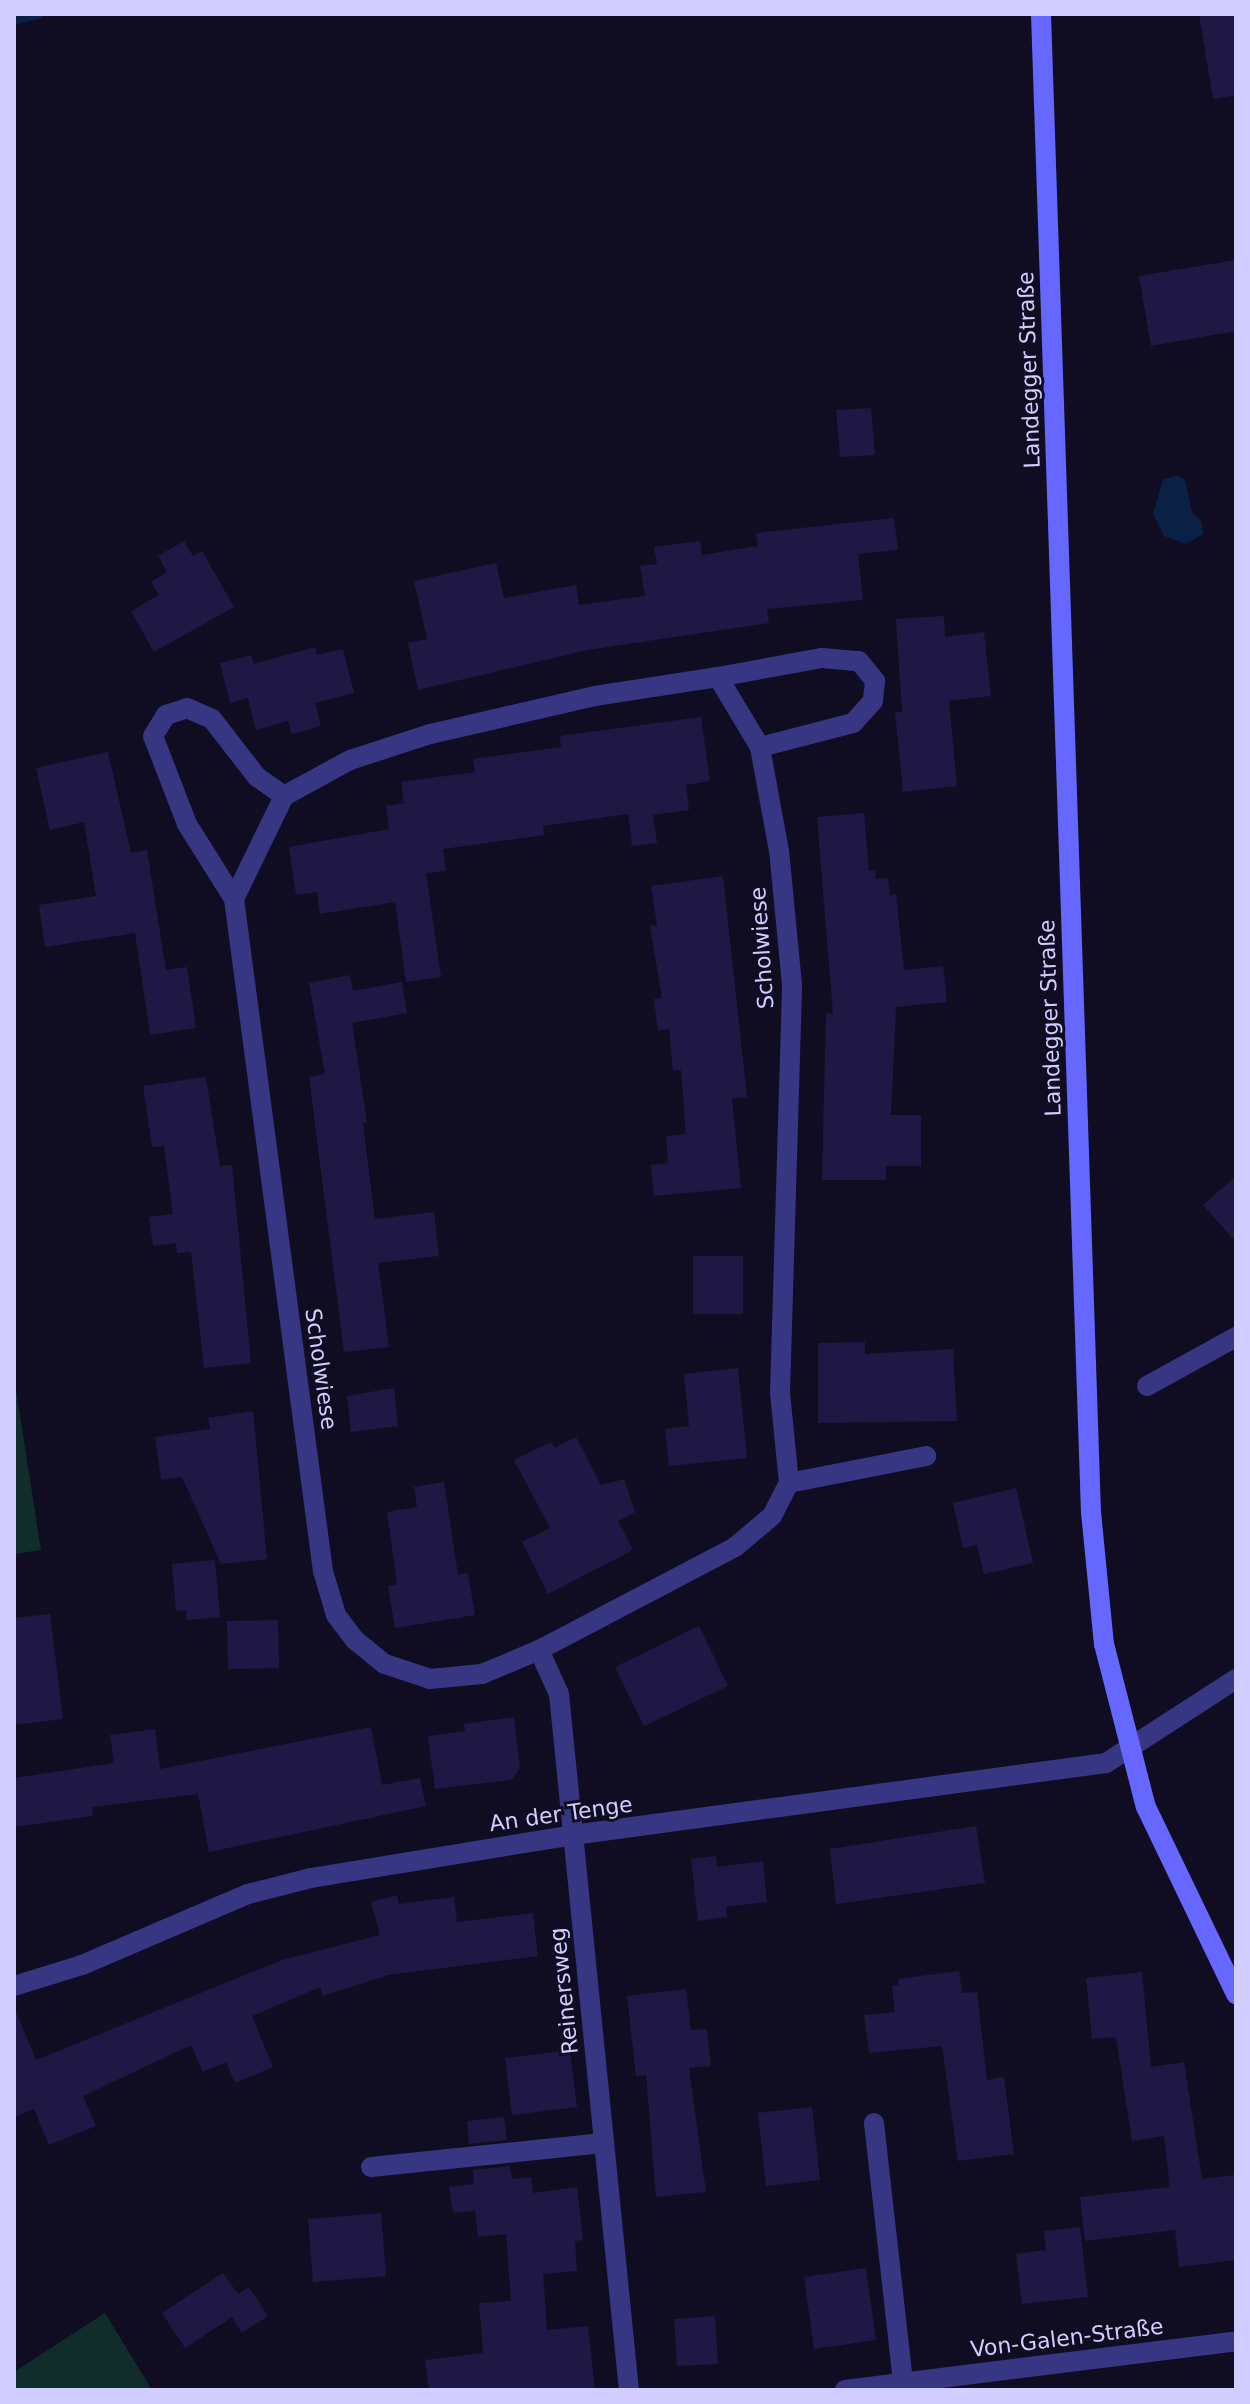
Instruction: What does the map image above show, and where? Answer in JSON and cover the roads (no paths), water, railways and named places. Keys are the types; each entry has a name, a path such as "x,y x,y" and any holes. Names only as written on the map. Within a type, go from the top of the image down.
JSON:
{"main road":[{"name":"Landegger Straße","path":"1041,14 1091,1512 1104,1644 1146,1807 1236,1994"}],"street":[{"path":"234,899 284,796 350,760 430,734 595,696 822,658 859,661 875,681 873,701 853,723 760,747"},
{"name":"Scholwiese","path":"284,796 257,777 212,719 187,708 166,715 153,736 187,824 234,899 323,1571 336,1615 355,1640 385,1664 430,1679 482,1674 539,1650 735,1547 772,1516 789,1483 780,1393 792,985 779,851 760,747 718,677"},
{"path":"1147,1386 1236,1337"},
{"path":"789,1483 926,1456"},
{"path":"539,1650 559,1694 573,1835"},
{"name":"An der Tenge","path":"14,1986 82,1965 248,1894 311,1878 573,1835 1077,1768 1130,1750 1236,1679"},
{"name":"Reinersweg","path":"573,1835 629,2390"},
{"path":"874,2123 903,2382"},
{"path":"371,2167 603,2143"},
{"name":"Von-Galen-Straße","path":"845,2390 1236,2341"}],"water":[{"path":"1177,475 1185,480 1192,512 1201,521 1203,534 1186,544 1164,536 1153,514 1163,480"}],"waterway":[{"path":"14,20 38,14"}]}
